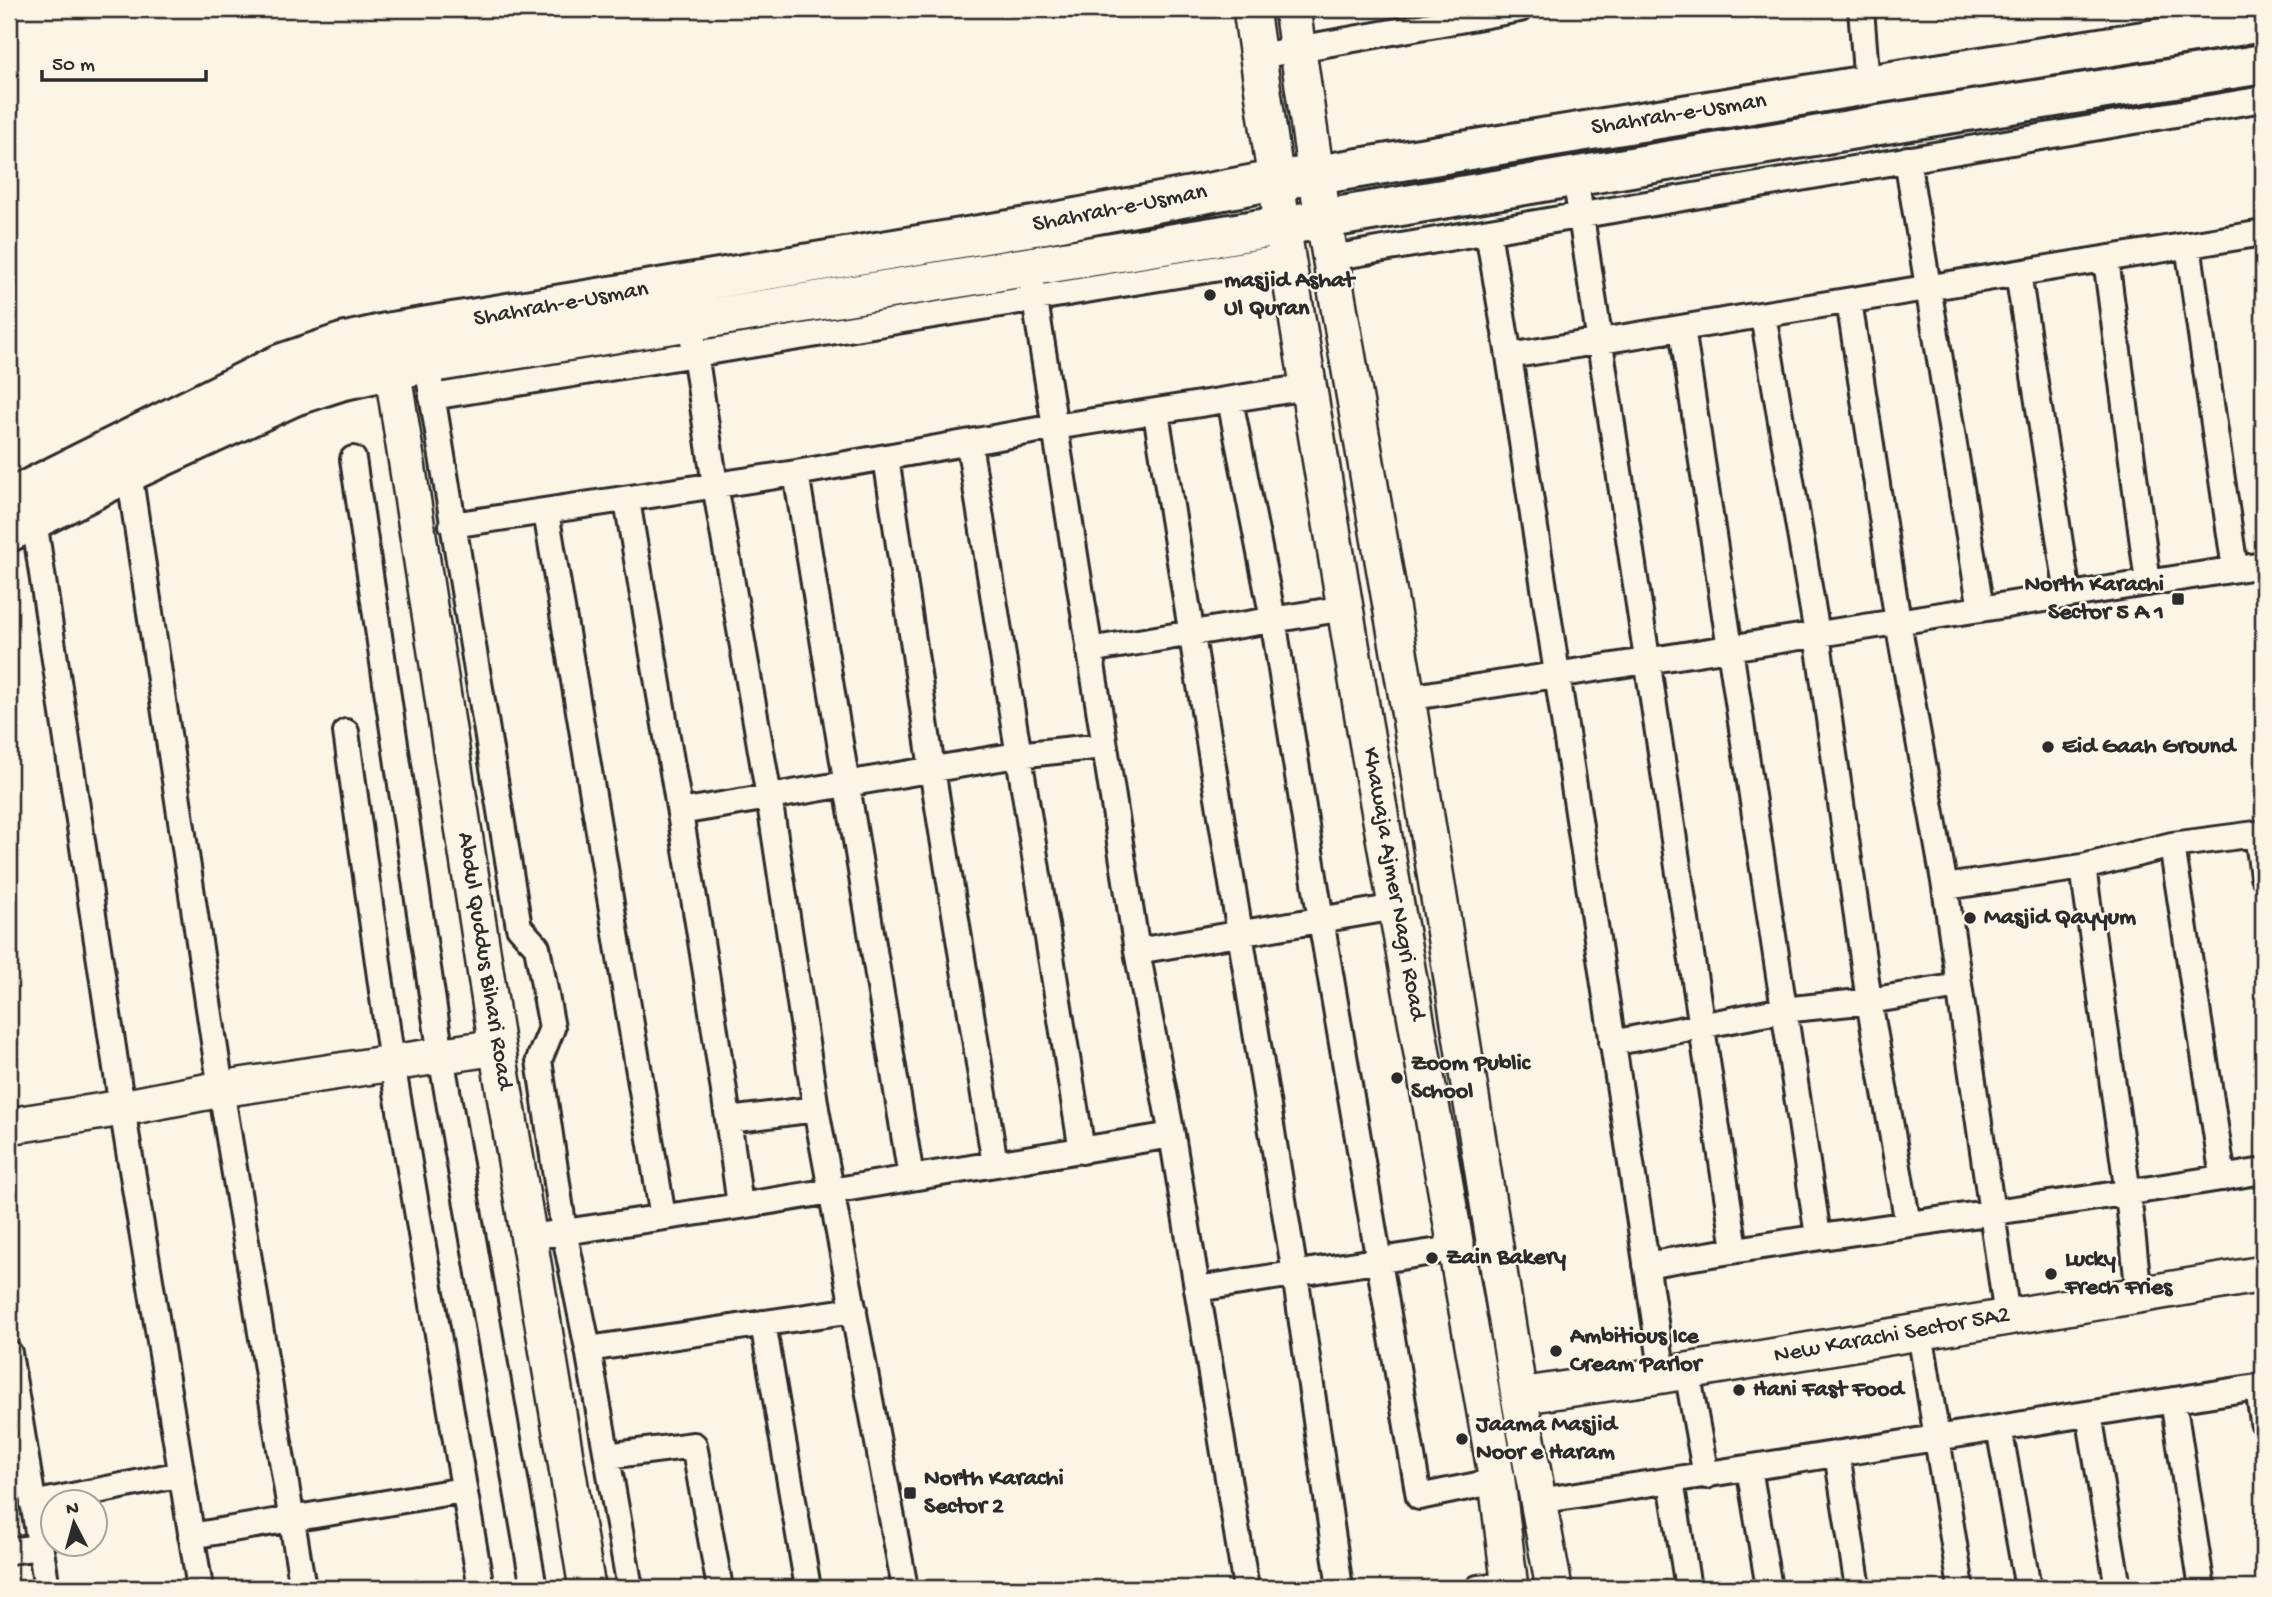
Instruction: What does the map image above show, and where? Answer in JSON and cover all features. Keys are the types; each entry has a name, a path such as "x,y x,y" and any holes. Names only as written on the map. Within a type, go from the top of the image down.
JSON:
{"main road":[{"name":"Khawaja Ajmer Nagri Road","path":"1251,9 1308,387 1497,1481 1499,1587"},
{"name":"Khawaja Ajmer Nagri Road","path":"1292,9 1316,175 1408,698 1519,1396 1554,1588"},
{"name":"Shahrah-e-Usman","path":"17,517 129,472 294,396 412,358 1034,226 1276,180 2263,23"},
{"name":"Shahrah-e-Usman","path":"17,517 280,364 342,343 412,358 692,337 1285,242 1324,219 1866,127 2263,64"},
{"name":"Abdul Quddus Bihari Road","path":"412,358 441,696 587,1588"},
{"path":"1336,553 1380,544"},
{"path":"9,1126 221,1088 497,1047"},
{"path":"1431,1095 1469,1087"},
{"name":"New Karachi Sector 5A2","path":"1519,1396 1675,1373 2263,1274"}],"street":[{"path":"1259,56 1520,9"},
{"path":"1861,9 1867,85"},
{"path":"1331,258 2263,99"},
{"path":"1907,159 1981,609"},
{"path":"1575,176 1735,1249"},
{"path":"1488,232 1646,1265 1706,1476"},
{"path":"1509,356 2263,233"},
{"path":"2188,245 2235,569"},
{"path":"2106,259 2148,583"},
{"path":"2018,273 2068,595"},
{"path":"1032,283 1103,746 1137,951 1172,1135 1246,1588"},
{"path":"1849,301 1898,622 1945,887 2007,1317"},
{"path":"1763,315 1817,634 1869,1001 1908,1224"},
{"path":"1682,328 1818,1236"},
{"path":"692,337 769,797 816,1109 905,1588"},
{"path":"412,358 452,525 519,927 537,947 552,1028 539,1060 564,1231 588,1349 630,1588"},
{"path":"452,525 796,473 1055,427 1308,387"},
{"path":"1230,400 1273,619 1419,1497 1497,1481"},
{"path":"1156,413 1295,1274 1340,1588"},
{"path":"969,443 1082,1151"},
{"path":"886,457 995,1164"},
{"path":"353,460 441,1056 534,1588"},
{"path":"129,472 221,1088 303,1588"},
{"path":"796,473 911,1177"},
{"path":"627,500 680,812 740,1206"},
{"path":"546,512 663,1217"},
{"path":"17,517 67,732 121,1108 200,1588"},
{"path":"1408,698 2263,565"},
{"path":"1089,650 1345,608"},
{"path":"346,732 392,1063 481,1588"},
{"path":"680,812 1017,755 1103,746"},
{"path":"1945,887 2083,867 2172,845 2260,833 2263,876"},
{"path":"2172,845 2223,1178"},
{"path":"2083,867 2139,1294"},
{"path":"1137,951 1396,907"},
{"path":"1612,1043 1783,1010 1869,1001 1959,986"},
{"path":"729,1120 816,1109"},
{"path":"530,1237 740,1206 1172,1135"},
{"path":"1646,1265 1818,1236 2128,1194 2263,1171"},
{"path":"1198,1289 1458,1248"},
{"path":"588,1349 854,1310"},
{"path":"764,1323 808,1588"},
{"path":"1920,1332 1961,1588"},
{"path":"9,1353 18,1462 33,1504 38,1535"},
{"path":"1539,1501 2260,1386 2263,1422"},
{"path":"2173,1400 2202,1588"},
{"path":"2089,1414 2118,1588"},
{"path":"1999,1428 2028,1588"},
{"path":"607,1456 694,1445 720,1588"},
{"path":"1837,1454 1858,1588"},
{"path":"1749,1468 1769,1588"},
{"path":"33,1504 181,1474"},
{"path":"1671,1481 1688,1588"},
{"path":"191,1536 463,1490"},
{"path":"9,1551 38,1547"},
{"path":"42,1558 47,1588"}],"place":[{"name":"masjid Ashat Ul Quran","path":"1210,295"},
{"name":"North Karachi Sector 5 A 1","path":"2178,599"},
{"name":"Eid Gaah Ground","path":"2048,747"},
{"name":"Masjid Qayyum","path":"1970,918"},
{"name":"Zoom Public School","path":"1397,1078"},
{"name":"Zain Bakery","path":"1432,1258"},
{"name":"Lucky Frech Fries","path":"2051,1274"},
{"name":"Ambitious Ice Cream Parlor","path":"1556,1351"},
{"name":"Hani Fast Food","path":"1739,1390"},
{"name":"Jaama Masjid Noor e Haram","path":"1462,1439"},
{"name":"North Karachi Sector 2","path":"910,1493"}]}
